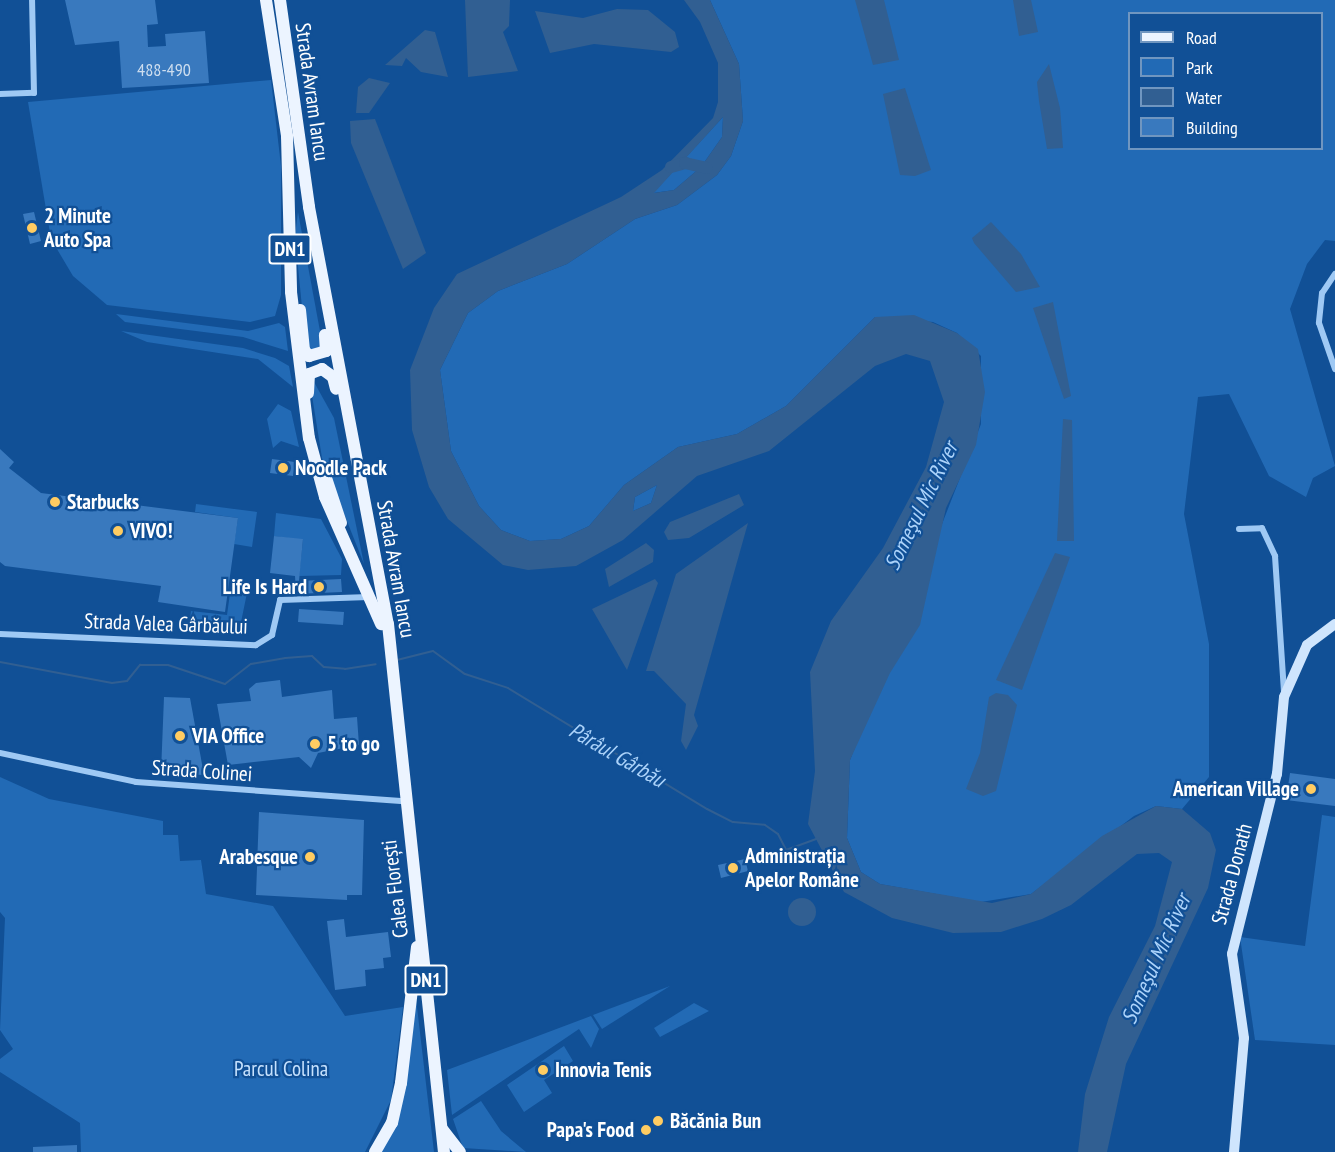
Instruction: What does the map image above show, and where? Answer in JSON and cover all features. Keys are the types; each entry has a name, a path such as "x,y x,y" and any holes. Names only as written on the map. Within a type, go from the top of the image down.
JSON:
{"main road":[{"name":"Strada Avram Iancu","path":"266,0 287,136 289,232 296,358 309,438 325,497 372,596 391,661"},
{"name":"Strada Avram Iancu","path":"280,0 309,207 391,661"},
{"path":"289,232 304,350 315,358 327,344 308,247 309,207"},
{"path":"343,536 338,502 315,440 309,374 329,372 349,423"},
{"name":"Calea Florești","path":"391,661 404,801 444,1152"},
{"path":"375,1152 392,1123 401,1083 419,925"},
{"path":"442,1129 460,1152"}],"street":[{"path":"0,94 34,93 32,0"},
{"path":"1335,274 1322,293 1319,322 1335,369"},
{"path":"1239,528 1262,528 1275,556 1284,697"},
{"name":"Strada Valea Gârbăului","path":"0,634 256,645 272,635 280,600 372,596"},
{"name":"Strada Donath","path":"1234,1152 1244,1038 1232,954 1277,774 1284,697 1307,645 1335,624"},
{"name":"Strada Colinei","path":"0,753 135,782 404,801"}],"green space":[{"path":"710,0 1335,0 1335,241 1325,240 1307,264 1290,309 1335,466 1313,478 1306,497 1269,476 1229,394 1198,397 1184,514 1209,644 1209,777 1182,809 1156,806 1134,816 1031,894 981,902 880,884 861,872 847,838 850,760 981,424 981,356 957,333 933,322 875,317 786,406 737,434 678,447 624,485 589,526 561,539 530,541 501,530 479,506 451,451 440,370 468,313 498,291 567,264 635,219 677,205 717,175 731,156 743,121 739,64"},
{"path":"271,80 281,166 281,295 275,316 250,322 107,305 73,276 51,239 28,102"},
{"path":"723,117 722,137 701,167 674,190 653,193"},
{"path":"298,212 322,342 321,352 306,348 295,236"},
{"path":"116,314 248,331 279,323 285,327 288,351 243,337 125,322"},
{"path":"121,331 243,348 275,358 289,366 293,387 258,359 147,342"},
{"path":"314,382 334,418 364,564 322,458 310,383"},
{"path":"278,404 291,411 299,447 281,441 273,448 267,419"},
{"path":"657,485 651,503 633,511 635,497"},
{"path":"196,504 257,512 252,547 234,544 238,518 195,512"},
{"path":"276,513 321,519 342,559 341,575 299,576 303,540 274,536"},
{"path":"231,586 247,593 240,627 230,632 189,627 191,611 227,615"},
{"name":"Parcul Colina","path":"0,777 49,799 163,821 163,835 178,835 180,861 201,860 206,894 273,906 345,1016 403,1007 391,1100 365,1152 81,1152 80,1123 0,1072 0,1059 13,1049 0,1030 5,918 0,912"},
{"path":"1322,815 1335,817 1335,1045 1255,1040 1240,937 1305,946"},
{"path":"670,986 602,1029 593,1015"},
{"path":"415,990 434,1152 378,1152 387,1136"},
{"path":"694,1003 709,1011 660,1037 654,1028"},
{"path":"591,1016 599,1029 591,1048 579,1029 452,1115 447,1070"},
{"name":"Innovia Tenis","path":"564,1046 573,1061 544,1080 552,1093 524,1112 507,1085"},
{"path":"481,1101 501,1131 526,1152 463,1148 453,1119"}],"water":[{"path":"465,0 510,0 509,26 503,32 518,71 468,77"},
{"path":"684,0 710,0 739,64 743,121 731,156 717,175 677,205 635,219 567,264 498,291 468,313 440,370 451,451 479,506 501,530 530,541 561,539 589,526 624,485 678,447 737,434 786,406 875,317 914,315 957,333 978,349 985,392 976,445 946,508 920,625 890,673 850,760 847,838 861,872 880,884 992,903 1031,894 1102,836 1156,806 1182,809 1210,833 1216,850 1208,888 1126,1064 1107,1152 1078,1152 1085,1094 1109,1017 1155,926 1172,862 1159,853 1137,854 1071,905 1042,919 1001,932 953,933 892,918 844,892 808,824 815,771 810,672 831,621 883,548 926,467 944,402 930,361 906,354 875,366 769,451 697,476 623,540 576,566 528,570 503,565 448,519 429,487 412,430 410,370 434,308 457,274 621,197 662,170 713,118 718,102 718,63 700,22","holes":["723,117 722,137 701,167 674,190 654,193","657,485 651,503 633,511 635,497"]},
{"path":"855,0 884,0 899,60 873,65"},
{"path":"1013,0 1031,0 1038,32 1019,36"},
{"path":"617,9 648,10 675,32 679,47 671,52 594,44 550,53 535,11 583,18"},
{"path":"425,30 435,32 448,77 421,72 406,58 402,66 385,65"},
{"path":"1049,64 1060,108 1063,148 1047,149 1039,101 1037,82"},
{"path":"369,78 390,83 369,113 356,113 358,87"},
{"path":"905,88 931,170 915,176 900,175 883,94"},
{"path":"375,119 426,253 403,269 351,143 350,121"},
{"path":"991,222 1021,254 1040,287 1016,292 974,243 972,238"},
{"path":"1053,302 1071,396 1064,399 1033,308"},
{"path":"1063,419 1072,420 1074,541 1057,541"},
{"path":"739,494 744,505 689,538 668,540 664,532 670,522"},
{"path":"748,523 694,715 698,726 686,750 681,741 686,704 654,671 646,671 676,574"},
{"path":"646,543 654,550 653,562 609,587 605,569"},
{"path":"1055,553 1070,557 1022,690 996,680"},
{"path":"655,579 658,583 627,670 592,609"},
{"path":"996,693 1008,695 1017,705 996,791 983,796 966,789 980,753 989,697"},
{"path":"802,898 812,902 816,912 812,922 802,926 792,922 788,912 792,902"}],"building":[{"path":"65,0 155,0 158,24 147,25 148,47 166,46 165,34 205,31 209,83 122,88 119,41 75,45"},
{"name":"2 Minute Auto Spa","path":"34,212 41,241 30,244 23,214"},
{"name":"VIVO!","path":"0,449 14,462 9,468 41,493 238,518 225,612 158,602 161,586 5,566 0,562"},
{"name":"Noodle Pack","path":"272,459 295,462 293,476 270,473"},
{"path":"274,536 303,539 299,581 341,579 342,592 296,594 295,576 270,573"},
{"path":"299,609 344,612 343,625 298,622"},
{"path":"280,680 282,697 332,690 334,719 357,717 359,745 318,753 311,768 299,757 228,765 217,704 251,701 249,689 256,683"},
{"name":"VIA Office","path":"164,697 190,698 204,775 161,773"},
{"name":"American Village","path":"1290,773 1335,779 1335,806 1286,800"},
{"name":"Arabesque","path":"259,812 364,820 362,895 347,895 347,900 256,895"},
{"name":"Administrația Apelor Române","path":"745,859 748,871 721,878 718,865"},
{"path":"344,919 346,937 388,932 391,957 383,958 384,968 365,970 366,986 335,990 327,921"},
{"path":"77,1145 77,1152 33,1152 33,1147"}],"waterway":[{"name":"Someşul Mic River","path":"671,167 685,163 706,168"},
{"name":"Pârâul Gârbău","path":"397,660 433,651 465,674 508,688 707,809 733,822 765,825 778,834 786,850 819,838"},
{"name":"Pârâul Gârbău","path":"0,662 112,683 127,681 140,665 168,665 225,684 251,664 285,658 312,656 324,667 345,669 376,664"}],"place":[{"name":"2 Minute Auto Spa","path":"32,228"},
{"name":"Noodle Pack","path":"283,468"},
{"name":"Starbucks","path":"55,502"},
{"name":"VIVO!","path":"118,531"},
{"name":"Life Is Hard","path":"319,587"},
{"name":"VIA Office","path":"180,736"},
{"name":"5 to go","path":"315,744"},
{"name":"American Village","path":"1311,789"},
{"name":"Arabesque","path":"310,857"},
{"name":"Administrația Apelor Române","path":"733,868"},
{"name":"Innovia Tenis","path":"543,1070"},
{"name":"Băcănia Bun","path":"658,1121"},
{"name":"Papa's Food","path":"646,1130"}]}
